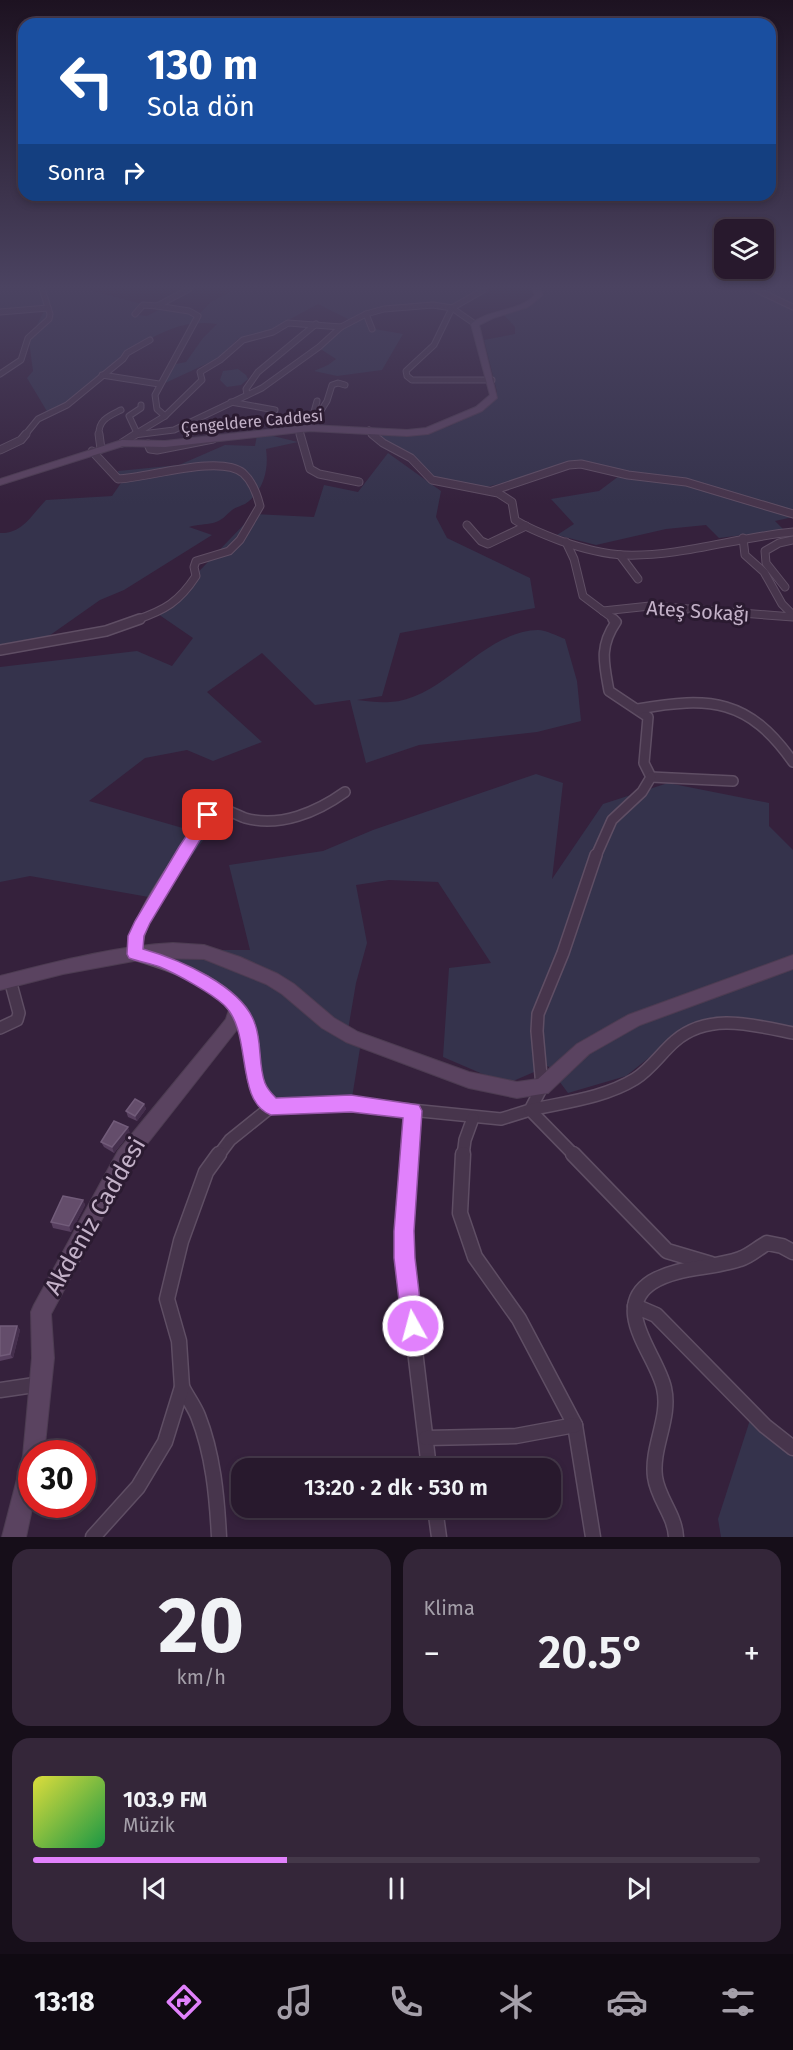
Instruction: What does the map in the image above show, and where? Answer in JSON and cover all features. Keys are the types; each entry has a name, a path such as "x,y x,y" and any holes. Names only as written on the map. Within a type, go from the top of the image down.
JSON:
{"main road":[{"path":"486,361 492,380"},
{"name":"Çengeldere Caddesi","path":"0,483 122,443 148,444 310,428 419,432 447,424 492,400 494,396 492,380"},
{"path":"5,982 135,954 173,950 218,956 255,970 280,984 328,1023 352,1037 490,1086 517,1090 542,1087 583,1049 618,1028 701,994 793,962"},
{"name":"Akdeniz Caddesi","path":"35,1440 43,1358 40,1311 125,1158 222,1038 233,1022 237,1009"},
{"path":"14,1537 18,1518"}],"street":[{"path":"0,374 20,361"},
{"path":"1,449 21,440 38,419 67,405 121,361"},
{"path":"165,416 157,409 155,395 172,361"},
{"path":"122,443 165,416 202,380 200,372 219,361"},
{"path":"247,395 246,389 258,372 272,361"},
{"path":"137,433 174,430 262,388 300,361"},
{"path":"415,361 408,367 407,376 412,380 492,380"},
{"path":"102,375 159,384"},
{"path":"310,428 327,402 332,385 338,382 345,385"},
{"path":"310,428 317,401"},
{"path":"231,402 275,410"},
{"path":"137,433 129,416 141,408 141,405"},
{"path":"0,650 106,631 166,609 186,591 196,576 194,567 196,561 229,551 240,540 258,511 260,506 255,488 242,472 220,465 118,478 96,450 97,428 106,417 122,410"},
{"path":"299,429 310,469 319,474 359,482"},
{"path":"16,430 24,434"},
{"path":"369,430 386,446 411,458 422,473 430,479 454,487 491,492 510,499 514,508 515,520 526,526 566,542 620,555 665,551 793,532"},
{"path":"491,492 569,465 581,464 623,475 686,482 793,514"},
{"path":"467,525 481,541 488,544 526,526"},
{"path":"743,538 745,555 764,572 782,604 793,616"},
{"path":"785,587 764,563 762,555 771,545 793,540"},
{"path":"566,542 574,558 583,596 616,622 607,635 603,657 609,691 648,717 650,725 647,743 642,753 643,766 651,777"},
{"path":"620,555 627,567 639,579"},
{"name":"Ateş Sokağı","path":"603,611 621,607 670,606 793,616"},
{"path":"638,709 689,703 728,705 758,720 786,750 793,762"},
{"path":"651,777 733,781"},
{"path":"530,1110 542,1087 537,1031 538,1014 563,953 598,849 612,820 642,792 651,777"},
{"path":"271,1107 256,1085 247,1024 230,1000 188,973 164,962 135,954 136,936 211,808 215,805 250,819 281,819 302,815 320,808 345,792"},
{"path":"0,1028 17,1020 19,1013 5,982"},
{"path":"93,1537 138,1487 165,1442 182,1387 179,1341 167,1299 181,1241 206,1172 230,1140 271,1107 351,1104 501,1119 580,1099 636,1078 655,1063 676,1039 698,1026 755,1023 793,1033"},
{"path":"530,1110 667,1251 711,1264"},
{"path":"412,1111 404,1231 405,1258 428,1458"},
{"path":"473,1118 465,1140 460,1214 475,1257 519,1319 574,1425 593,1537"},
{"path":"676,1537 675,1522 661,1500 655,1477 658,1435 665,1414 664,1389 656,1366 633,1320 635,1306 641,1292 657,1281 679,1271 741,1259 767,1243 782,1246 793,1252"},
{"path":"635,1306 656,1315 765,1426 793,1448"},
{"path":"0,1390 41,1384"},
{"path":"182,1387 198,1414 206,1444 217,1503 219,1537"},
{"path":"426,1438 516,1436 574,1425"},
{"path":"436,1518 439,1537"}],"shaded area":[{"path":"32,361 120,361 68,401 48,413 27,378 33,371"},
{"path":"213,361 163,384 176,364"},
{"path":"334,361 387,361 382,370 337,376 314,371"},
{"path":"489,361 793,361 793,517 775,521 784,530 719,538 706,525 666,529 596,545 557,535 574,524 551,499 599,491 619,476 583,464 478,489 437,482 418,460 375,433 428,432 450,426 494,401 497,392"},
{"path":"238,369 248,379 241,385 227,387 220,380 223,371"},
{"path":"257,435 269,435 298,442 266,449 267,464 264,479 257,493 245,504 216,522 189,527 212,535 124,590 100,600 46,638 0,646 0,533 21,527 46,500 112,496 121,483 118,471 179,465 225,445 255,446"},
{"path":"388,453 441,491 436,517 447,538 530,578 535,608 400,633 382,696 357,700 390,702 410,698 428,690 499,641 518,633 541,630 565,639 577,681 581,721 537,732 419,745 366,763 350,700 315,705 262,653 207,692 262,742 213,761 187,750 145,758 89,801 207,835 160,899 30,876 0,882 0,667 137,651 172,666 193,638 158,614 254,514 314,517 324,485 358,492"},
{"path":"536,774 563,783 552,879 603,804 668,783 769,803 769,826 793,850 793,1028 754,1019 694,1022 626,1076 568,1093 548,1066 506,1084 443,1057 449,968 491,963 438,882 389,880 356,885 367,943 356,983 348,1030 361,1042 351,1104 271,1107 256,1085 244,1008 175,963 178,956 224,950 250,950 229,865 323,851 373,830"},
{"path":"750,1420 793,1452 793,1537 721,1537 718,1519"}],"building":[{"path":"135,1099 144,1104 135,1116 126,1111"},
{"path":"114,1121 128,1127 112,1147 101,1142"},
{"path":"63,1196 83,1200 69,1226 51,1222"},
{"path":"0,1326 17,1326 10,1354 0,1356"}],"route":[{"path":"208,815 184,850 143,921 136,936 135,954 164,962 188,973 230,1000 247,1024 254,1058 256,1085 271,1107 351,1104 412,1111 404,1231 413,1326"}]}
